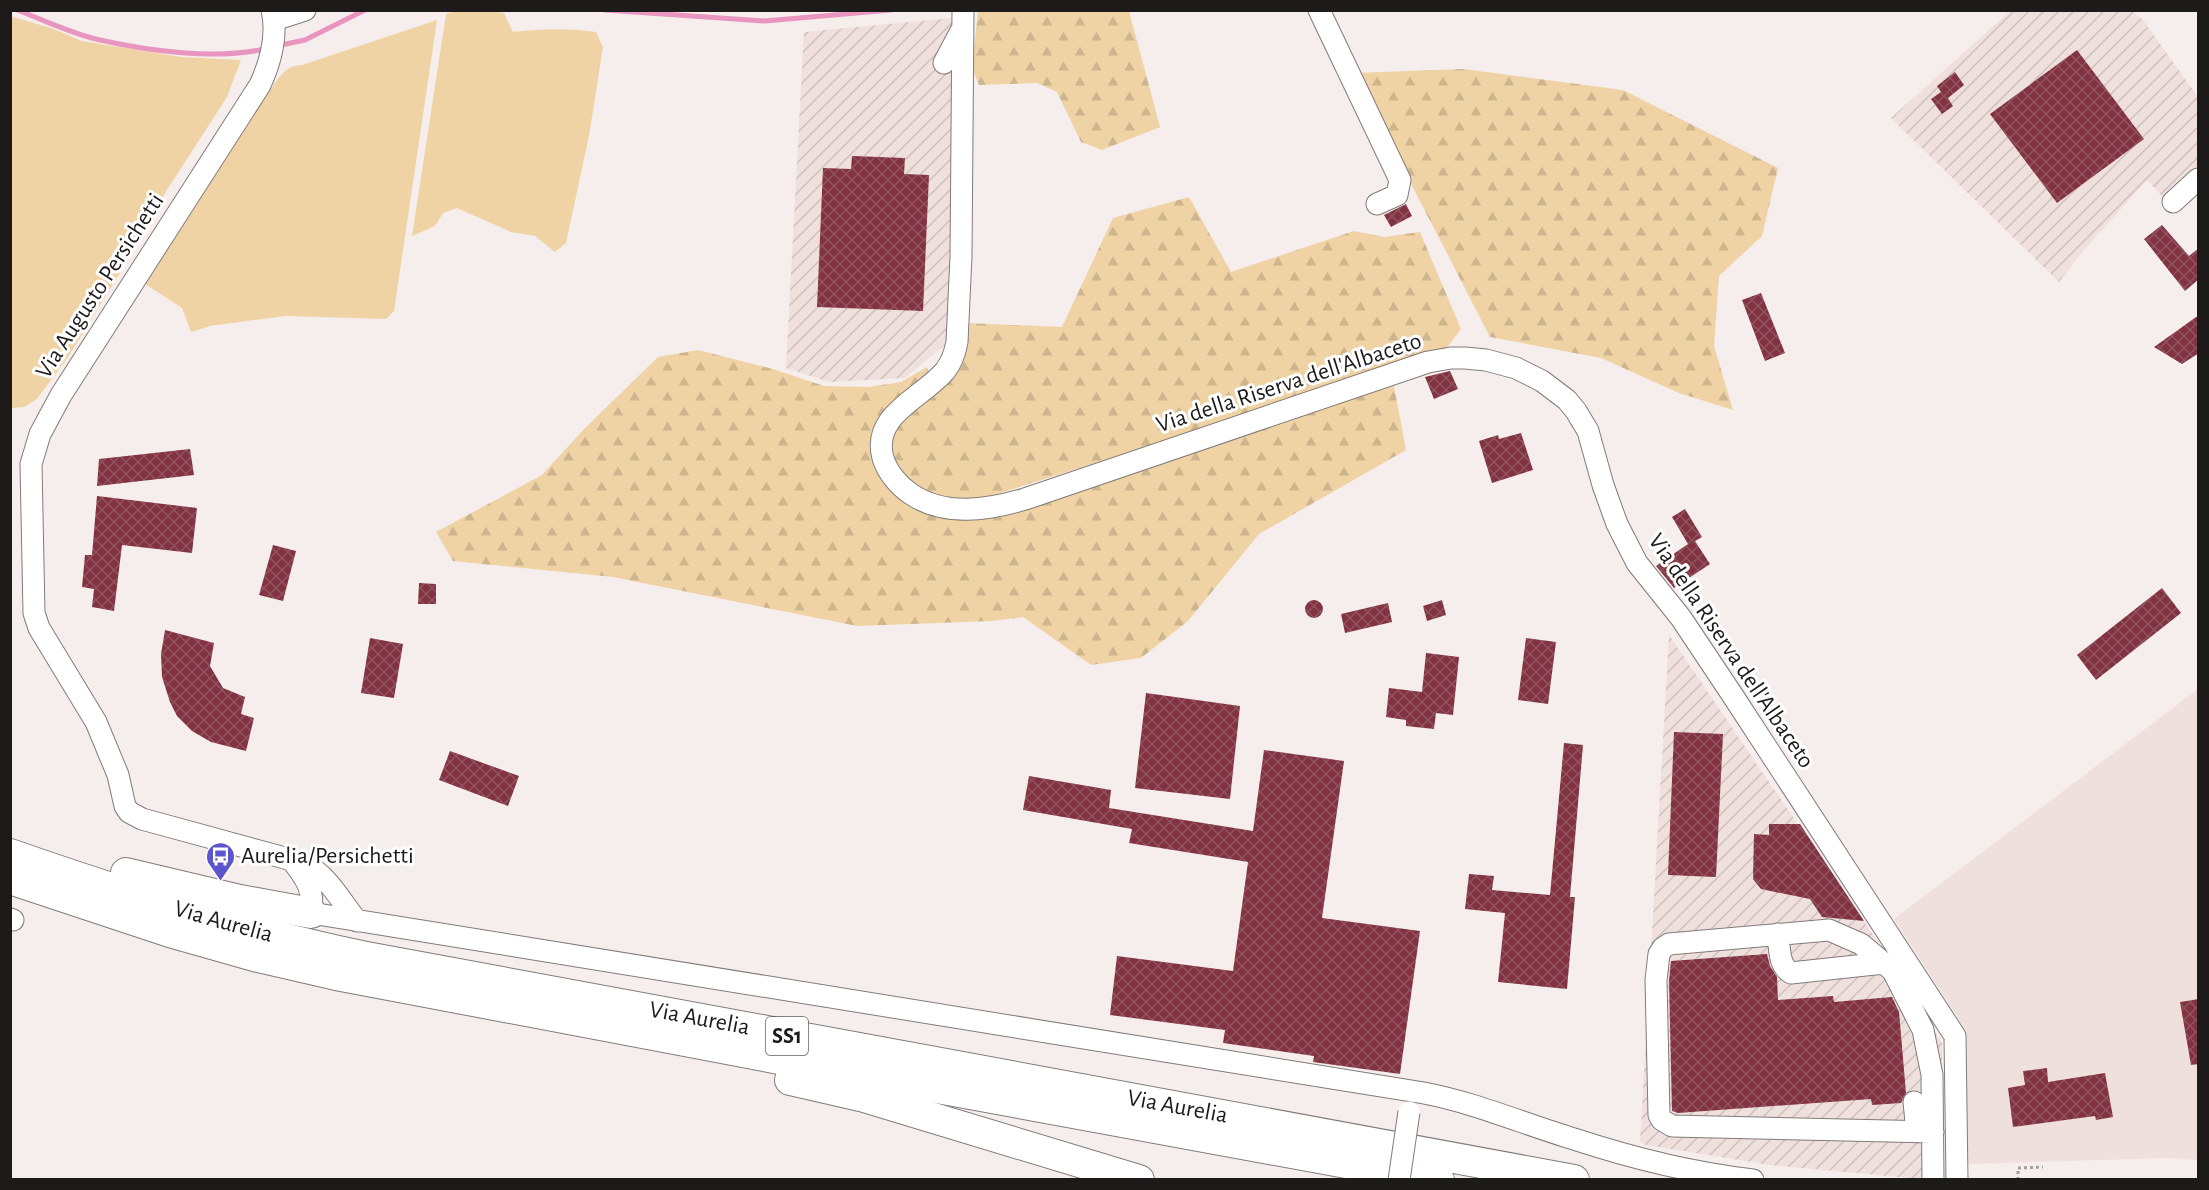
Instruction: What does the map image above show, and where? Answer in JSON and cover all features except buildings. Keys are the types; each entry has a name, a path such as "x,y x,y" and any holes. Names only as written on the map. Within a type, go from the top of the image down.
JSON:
{"highway":[{"path":"10,841 141,877 310,913"},
{"name":"Via Aurelia","path":"10,854 200,916 292,941 366,957 1574,1179"},
{"name":"Via Aurelia","path":"10,879 170,932 258,957 367,981 1439,1179"},
{"path":"630,1030 673,1051 693,1057 864,1098 1138,1179"}],"street":[{"path":"274,22 305,10"},
{"path":"1318,10 1400,180 1397,195 1377,204"},
{"path":"944,63 963,18"},
{"name":"Via della Riserva dell'Albaceto","path":"963,18 961,256 957,342 954,356 944,372 892,417 883,432 882,456 890,473 899,484 923,501 937,505 964,509 993,507 1025,499 1428,362 1451,358 1479,359 1516,368 1542,381 1567,400 1584,423 1610,505 1623,538 1637,563 1681,618 1955,1036 1958,1179"},
{"name":"Via Augusto Persichetti","path":"274,22 271,56 260,85 46,420 35,444 31,464 34,613 39,628 96,722 118,775 123,800 129,812 142,819 303,863 321,875 357,921"},
{"path":"2173,202 2199,179"},
{"path":"291,859 310,888 312,901 310,913"},
{"name":"Via Aurelia","path":"310,913 1412,1091 1462,1101 1641,1159 1691,1170 1753,1179"},
{"path":"1829,930 1861,944 1893,971 1923,1030 1932,1075 1925,1132 1672,1126 1662,1120 1659,1114 1656,980 1659,954 1663,948 1669,944 1829,930"},
{"path":"1778,934 1782,962 1785,969 1791,973 1884,963"},
{"path":"1398,1179 1412,1091"},
{"path":"1914,1102 1925,1132 1933,1179"}],"path":[{"path":"2018,1179 2018,1168 2043,1167"}],"shaded area":[{"path":"2010,11 2132,11 2143,20 2198,97 2198,184 2173,208 2147,180 2084,250 2059,282 1891,118"},
{"path":"963,17 958,334 905,378 829,382 786,368 804,32"},
{"path":"1669,635 1878,942 1942,1043 1943,1179 1770,1165 1646,1145 1640,1142"},
{"path":"2198,689 2198,1160 2169,1158 1968,1164 1965,1029 1894,919"}],"green space":[{"path":"458,10 504,13 513,32 554,29 596,32 603,47 589,136 566,243 555,252 535,236 511,232 457,208 443,213 435,226 412,236 446,14"},
{"path":"978,11 1129,11 1160,127 1102,150 1081,142 1057,92 1037,83 979,85 972,68"},
{"path":"10,16 51,28 82,41 181,57 241,60 227,97 165,193 141,239 68,357 37,399 24,407 11,408"},
{"path":"437,20 394,311 386,319 285,316 210,326 191,332 182,308 145,284 279,78 290,68"},
{"path":"1464,69 1623,90 1778,168 1762,236 1719,276 1714,346 1733,410 1679,393 1601,358 1490,337 1354,73"},
{"path":"1189,197 1231,272 1354,231 1384,237 1420,232 1461,329 1443,353 972,502 934,498 896,472 891,433 925,399 967,323 1062,327 1113,218"},
{"path":"698,350 773,369 824,386 869,387 901,382 927,367 930,377 889,419 883,477 904,502 967,518 1393,381 1406,450 1259,534 1188,621 1141,658 1091,665 1023,617 992,621 857,626 613,577 453,561 436,532 542,475 584,429 658,357"}],"waterway":[{"path":"17,10 79,34 140,48 204,54 264,49"},
{"path":"281,45 305,40 365,10"},
{"path":"605,10 765,21 891,10"}],"place":[{"name":"Aurelia/Persichetti","path":"220,882"}]}
